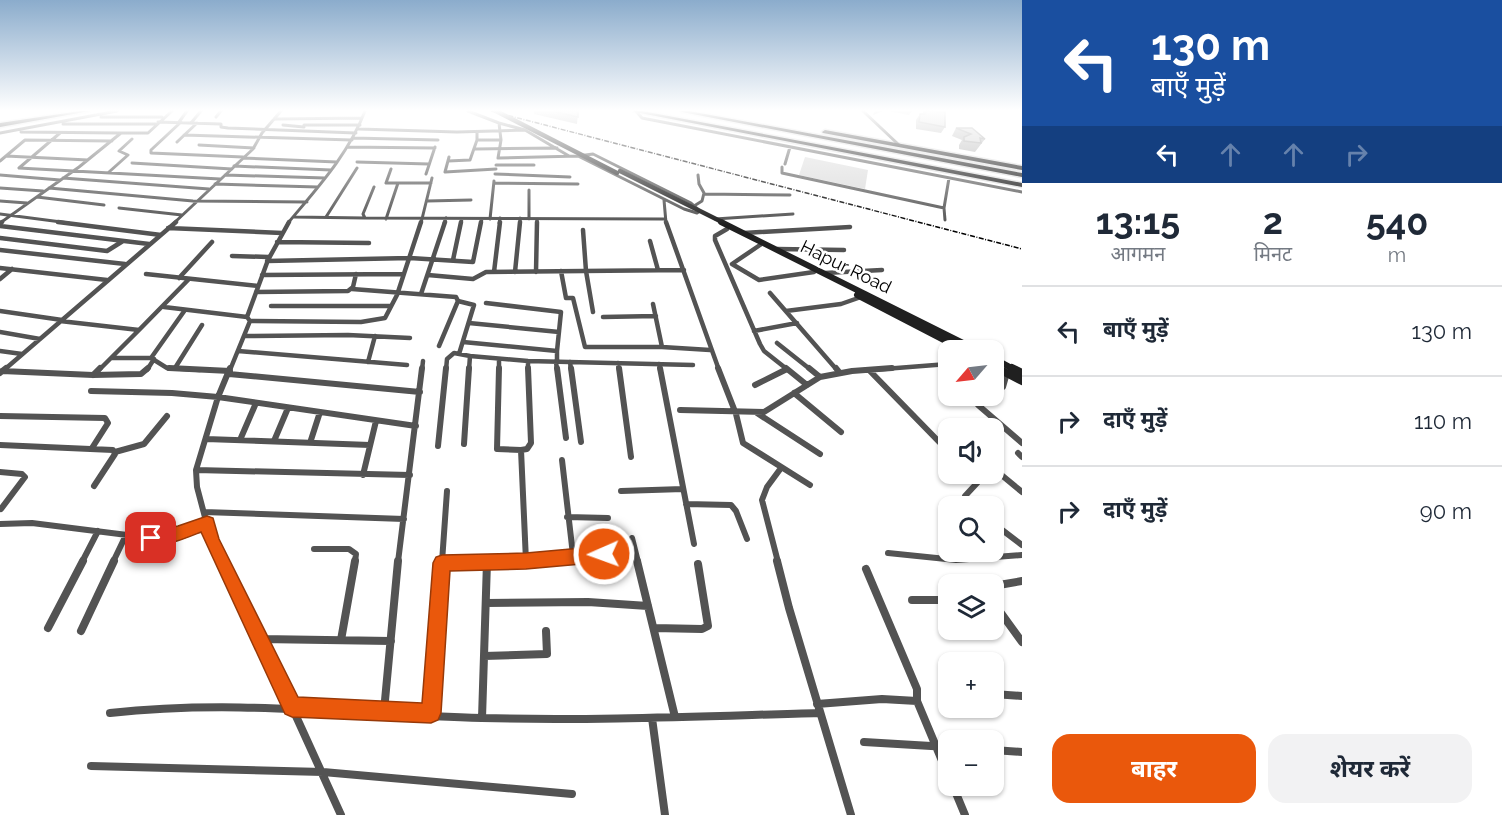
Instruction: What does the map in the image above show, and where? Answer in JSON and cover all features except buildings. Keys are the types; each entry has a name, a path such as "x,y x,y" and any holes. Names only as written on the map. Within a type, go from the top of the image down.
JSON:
{"highway":[{"path":"834,149 1022,185"},
{"path":"854,149 985,178"},
{"path":"872,149 1022,177"},
{"path":"921,149 1022,169"}],"main road":[{"path":"572,149 698,212"},
{"path":"575,149 682,204"},
{"name":"Hapur Road","path":"698,212 957,340"},
{"name":"Hapur Road","path":"698,212 944,340"},
{"path":"1004,364 1022,373"},
{"path":"1004,372 1022,381"}],"street":[{"path":"0,161 13,149"},
{"path":"41,149 19,168 222,177 325,178"},
{"path":"0,224 102,149"},
{"path":"109,172 128,156 119,152 122,149"},
{"path":"153,149 150,152 160,154 337,162"},
{"path":"1,372 168,228 253,149"},
{"path":"341,815 261,639 212,540 197,487 196,470 218,397 244,336 268,259 282,232 346,149"},
{"path":"426,174 435,149"},
{"path":"466,171 475,149"},
{"path":"490,219 500,149"},
{"path":"559,149 570,156"},
{"path":"789,149 782,173 944,208"},
{"path":"800,149 1022,192"},
{"path":"0,153 10,152"},
{"path":"146,164 160,154"},
{"path":"498,158 592,154 694,206 698,212"},
{"path":"5,156 88,160"},
{"path":"578,156 664,200 698,212"},
{"path":"469,161 449,159 445,172 496,170 534,165"},
{"path":"357,162 429,164"},
{"path":"132,163 331,170"},
{"path":"326,217 357,168"},
{"path":"164,307 248,319 377,321 385,318 398,292 424,218 431,180 398,183 385,181 391,169"},
{"path":"496,170 570,177"},
{"path":"694,206 702,201 704,194 698,175"},
{"path":"0,176 209,189"},
{"path":"945,220 944,208 949,178"},
{"path":"386,219 398,183"},
{"path":"494,183 578,184"},
{"path":"215,184 318,188"},
{"path":"365,218 363,214 374,187"},
{"path":"0,188 44,192"},
{"path":"49,188 196,201 307,202"},
{"path":"529,219 530,190"},
{"path":"704,194 790,195"},
{"path":"36,197 104,205"},
{"path":"427,201 471,200"},
{"path":"664,200 665,219 710,350 736,413 741,442 810,485"},
{"path":"0,201 27,204"},
{"path":"119,208 182,215"},
{"path":"0,214 161,234"},
{"path":"715,219 793,214"},
{"path":"294,217 665,219"},
{"path":"422,294 446,218"},
{"path":"515,272 520,218"},
{"path":"453,260 462,219"},
{"path":"232,256 268,259 433,258 473,262 482,219"},
{"path":"495,272 500,219"},
{"path":"536,272 537,219"},
{"path":"0,224 149,244"},
{"path":"743,233 850,226"},
{"path":"168,228 282,232"},
{"path":"727,228 715,236 715,240 764,351 807,385"},
{"path":"583,230 586,271 593,312"},
{"path":"0,238 107,251 123,241"},
{"path":"650,241 658,270"},
{"path":"179,278 212,242"},
{"path":"277,242 369,243"},
{"path":"760,245 732,264 759,280 814,272"},
{"path":"775,249 844,250"},
{"path":"0,250 125,264"},
{"path":"0,268 107,280"},
{"path":"0,279 12,269"},
{"path":"428,275 473,279 483,273 495,272 684,270"},
{"path":"825,273 882,270"},
{"path":"561,271 566,298 573,298 585,347 662,346 710,350"},
{"path":"146,274 257,289 343,292 352,289 456,297 458,301 474,305 459,354"},
{"path":"352,289 356,274"},
{"path":"262,275 404,274"},
{"path":"93,375 164,307 189,279"},
{"path":"770,293 840,373"},
{"path":"786,311 841,304 861,297"},
{"path":"439,346 458,301"},
{"path":"486,303 561,312 557,362 566,438"},
{"path":"272,306 346,307 359,304 392,306"},
{"path":"653,304 662,346"},
{"path":"1,372 93,375 145,373 185,310"},
{"path":"0,312 140,330"},
{"path":"603,317 656,316"},
{"path":"469,323 559,332"},
{"path":"754,331 797,323"},
{"path":"175,368 202,325"},
{"path":"0,333 40,339"},
{"path":"244,336 410,338"},
{"path":"368,362 375,336"},
{"path":"463,342 557,351"},
{"path":"777,343 820,377"},
{"path":"0,351 22,354"},
{"path":"238,351 406,365"},
{"path":"438,446 447,359 450,355 528,361 693,365"},
{"path":"464,444 470,356"},
{"path":"112,358 153,359 160,365 175,368 420,392"},
{"path":"499,359 497,449 527,449 531,443 528,361"},
{"path":"384,711 423,361"},
{"path":"570,362 581,442"},
{"path":"618,363 631,457"},
{"path":"660,364 694,544"},
{"path":"680,410 764,412 820,377 840,373 938,365"},
{"path":"755,385 787,369"},
{"path":"869,370 938,441"},
{"path":"1004,387 1007,373"},
{"path":"91,391 172,393 218,397 416,426"},
{"path":"794,393 841,432"},
{"path":"240,440 255,403"},
{"path":"979,406 1022,443"},
{"path":"274,441 288,408"},
{"path":"310,443 320,412"},
{"path":"757,413 820,454"},
{"path":"0,416 105,418 108,423 92,448"},
{"path":"0,445 92,448 114,452 144,444 167,416"},
{"path":"363,475 376,421"},
{"path":"206,439 370,444"},
{"path":"521,450 526,561"},
{"path":"94,486 114,452"},
{"path":"562,460 573,555"},
{"path":"781,468 767,487 762,500 819,713 851,815"},
{"path":"196,470 410,475"},
{"path":"0,472 22,474 25,477 1,509"},
{"path":"1004,477 1022,492"},
{"path":"965,496 976,484"},
{"path":"621,491 683,489"},
{"path":"431,713 447,491"},
{"path":"686,504 731,506 736,511 747,539"},
{"path":"204,512 404,519"},
{"path":"567,517 608,518"},
{"path":"0,524 32,523 126,535 162,537 207,523"},
{"path":"48,628 98,531"},
{"path":"1004,531 1022,545"},
{"path":"81,631 126,535"},
{"path":"632,538 675,717"},
{"path":"314,549 349,549 356,554 341,640"},
{"path":"888,553 956,560 1022,555"},
{"path":"442,563 564,559 573,555 604,554"},
{"path":"482,718 487,562"},
{"path":"654,628 702,629 708,626 698,564"},
{"path":"866,569 917,689 917,701 938,751"},
{"path":"1004,584 1022,581"},
{"path":"912,600 938,600"},
{"path":"486,603 588,602 648,606"},
{"path":"1004,617 1022,642"},
{"path":"484,656 547,654 546,631"},
{"path":"261,639 391,641"},
{"path":"1004,695 1022,696"},
{"path":"817,704 882,699 917,701"},
{"path":"110,712 164,707 292,707 431,713 482,718 652,718 819,713"},
{"path":"652,718 665,815"},
{"path":"864,742 936,746"},
{"path":"1004,751 1022,752"},
{"path":"91,766 323,772 572,794"},
{"path":"957,796 965,815"}],"shaded area":[{"path":"805,157 868,170 865,189 799,175"}],"railway":[{"path":"637,149 1022,249"}],"route":[{"path":"151,538 178,533 207,523 212,540 292,707 431,713 442,563 564,559 573,555 604,554"}]}
